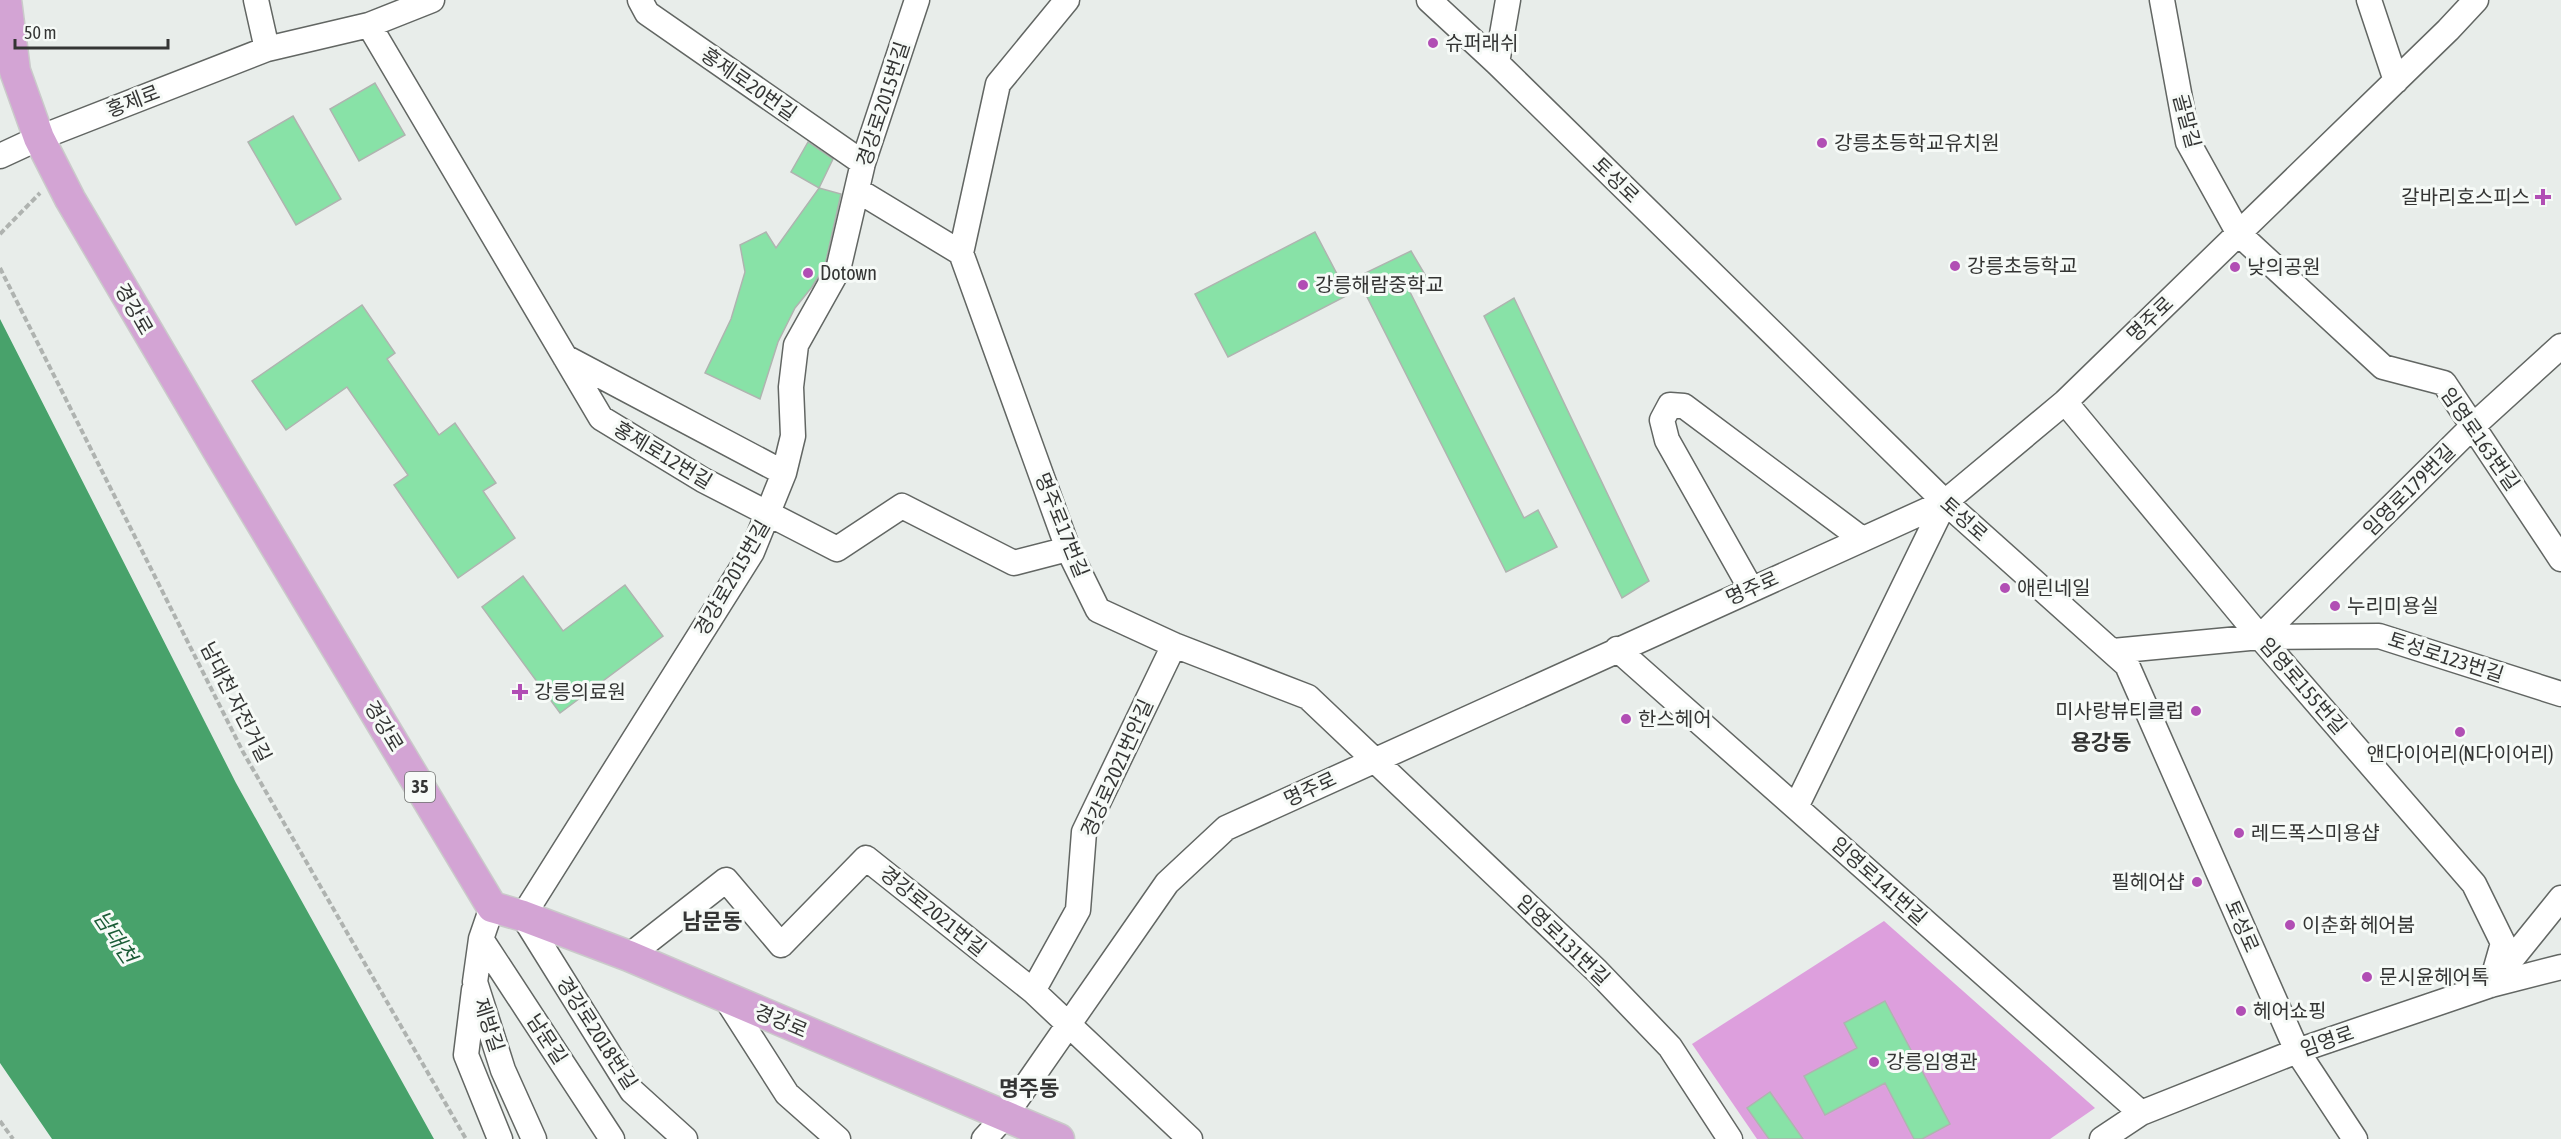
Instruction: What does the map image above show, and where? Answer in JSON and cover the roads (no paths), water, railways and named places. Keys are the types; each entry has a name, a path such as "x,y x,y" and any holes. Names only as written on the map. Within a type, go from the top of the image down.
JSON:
{"main road":[{"name":"경강로","path":"6,0 15,71 39,138 57,176 220,454 492,908 523,916 629,956 1059,1139"}],"street":[{"path":"256,0 267,49"},
{"name":"홍제로","path":"0,156 39,138 267,49 369,25 432,0"},
{"name":"홍제로20번길","path":"640,0 647,13 863,163"},
{"name":"경강로2015번길","path":"523,916 752,552 769,514 793,436 791,387 796,345 838,270 863,163 917,0"},
{"path":"857,190 961,253 998,84 1067,0"},
{"name":"토성로","path":"1429,0 1497,63 1945,502 2127,665 2297,1051 2355,1139"},
{"path":"1497,63 1509,0"},
{"name":"골말길","path":"2163,0 2188,142 2239,234"},
{"path":"2369,0 2396,81"},
{"name":"명주로","path":"984,1139 1005,1116 1167,883 1226,828 1945,502 2065,402 2396,81 2476,0"},
{"name":"홍제로12번길","path":"369,25 601,418 703,480 837,549 902,506 1014,563 1068,549"},
{"name":"임영로163번길","path":"2239,234 2383,367 2444,383 2561,559"},
{"name":"명주로17번길","path":"961,253 1068,549 1098,610 1174,645 1308,697 1375,760"},
{"name":"임영로179번길","path":"2260,637 2473,426 2561,346"},
{"path":"565,357 783,473"},
{"name":"임영로155번길","path":"2065,402 2260,637 2474,884 2503,943 2491,985"},
{"path":"1751,589 1667,440 1662,420 1670,405 1684,406 1862,539"},
{"path":"1796,807 1945,502"},
{"name":"토성로123번길","path":"2113,651 2260,637 2379,636 2561,694"},
{"name":"경강로2021번안길","path":"1033,991 1078,910 1084,832 1174,645"},
{"name":"임영로141번길","path":"1617,649 2141,1113"},
{"name":"임영로131번길","path":"1375,760 1597,971 1670,1047 1730,1139"},
{"name":"경강로2021번길","path":"629,956 726,880 781,945 866,858 1033,991 1190,1139"},
{"path":"2491,985 2561,898"},
{"name":"제방길","path":"492,908 481,939 475,982 503,1070 534,1139"},
{"name":"경강로2018번길","path":"523,916 632,1091 685,1139"},
{"name":"남문길","path":"481,939 612,1139"},
{"name":"임영로","path":"2102,1139 2141,1113 2297,1051 2491,985 2561,967"},
{"path":"475,982 466,1055 500,1139"},
{"path":"725,997 788,1094 838,1139"}],"water":[{"name":"남대천","path":"0,319 236,783 434,1139 52,1139 0,1063"}],"place":[{"name":"슈퍼래쉬","path":"1433,43"},
{"name":"강릉초등학교유치원","path":"1822,143"},
{"name":"갈바리호스피스","path":"2543,197"},
{"name":"강릉초등학교","path":"1955,266"},
{"name":"낮의공원","path":"2235,267"},
{"name":"Dotown","path":"808,273"},
{"name":"강릉해람중학교","path":"1303,285"},
{"name":"애린네일","path":"2005,588"},
{"name":"누리미용실","path":"2335,606"},
{"name":"강릉의료원","path":"520,692"},
{"name":"미사랑뷰티클럽","path":"2196,711"},
{"name":"한스헤어","path":"1626,719"},
{"name":"앤다이어리(N다이어리)","path":"2460,732"},
{"name":"레드폭스미용샵","path":"2239,833"},
{"name":"필헤어샵","path":"2197,882"},
{"name":"이춘화 헤어붐","path":"2290,925"},
{"name":"문시윤헤어톡","path":"2367,977"},
{"name":"헤어쇼핑","path":"2241,1011"},
{"name":"강릉임영관","path":"1874,1062"}],"district":[{"name":"용강동","path":"2101,742"},
{"name":"남문동","path":"712,921"},
{"name":"명주동","path":"1029,1088"}]}
